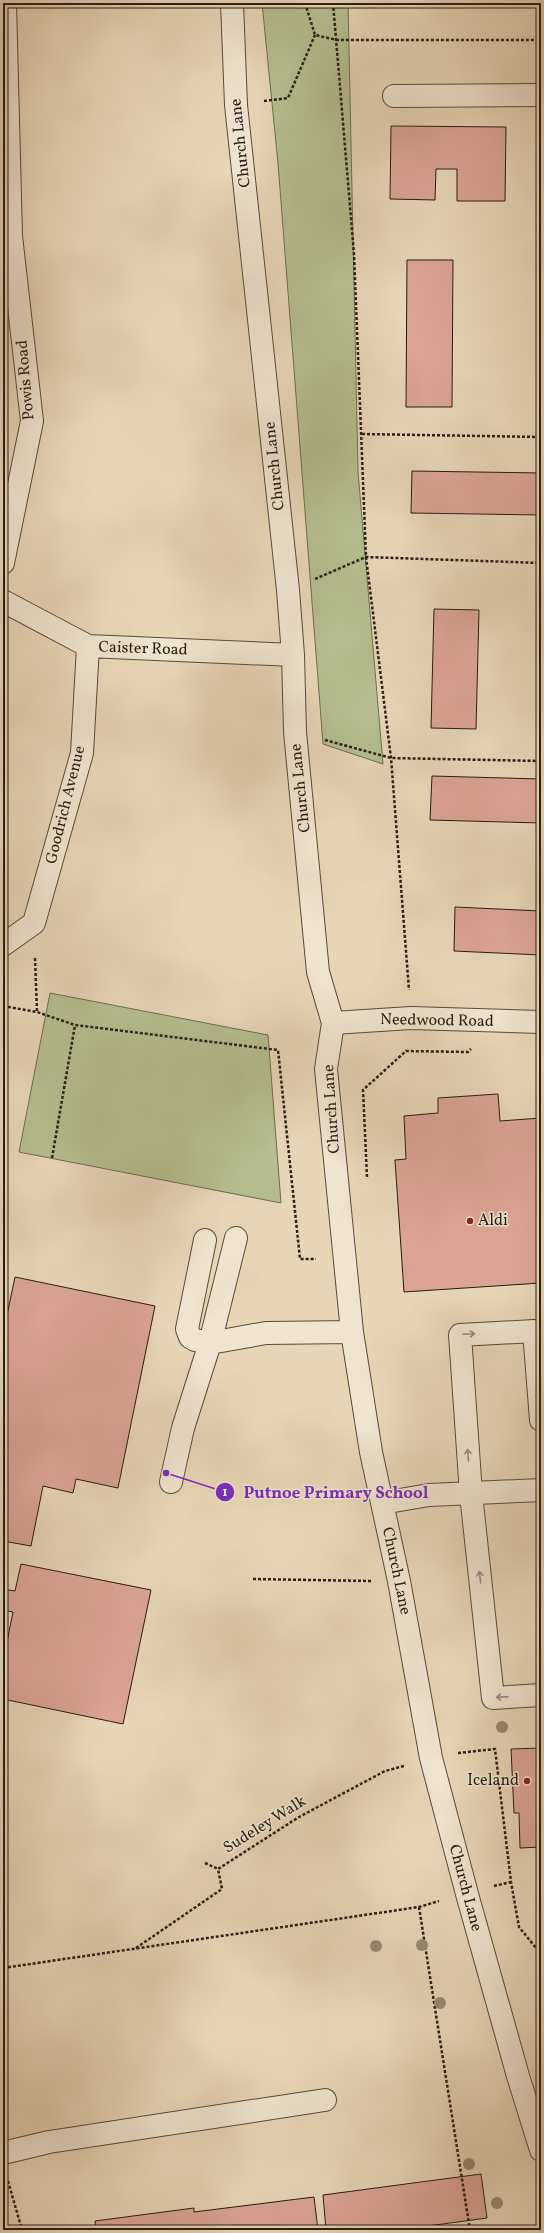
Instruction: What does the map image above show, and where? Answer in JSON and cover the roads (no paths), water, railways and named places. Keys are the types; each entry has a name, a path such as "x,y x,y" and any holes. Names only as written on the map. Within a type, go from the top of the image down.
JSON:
{"street":[{"name":"Powis Road","path":"3,563 32,421 7,236 5,3"},
{"name":"Church Lane","path":"232,3 236,105 288,590 294,655 295,732 318,972 333,1022 326,1069 346,1258 352,1332 371,1452 400,1581 432,1758 467,1894 518,2076 541,2150"},
{"path":"394,96 541,95"},
{"name":"Caister Road","path":"3,601 88,646 294,655"},
{"name":"Goodrich Avenue","path":"3,945 34,923 82,753 88,646"},
{"name":"Needwood Road","path":"333,1022 411,1018 541,1022"},
{"path":"171,1482 183,1428 210,1343 236,1238"},
{"path":"205,1240 187,1329 190,1337 195,1340 210,1343 266,1333 352,1332"},
{"path":"541,1420 534,1331 460,1335 471,1494 493,1698 541,1695"},
{"path":"382,1503 429,1495 541,1490"},
{"path":"3,2154 49,2142 325,2100"}],"place":[{"name":"Aldi","path":"470,1221"},
{"name":"Putnoe Primary School","path":"166,1473"},
{"name":"Iceland","path":"527,1781"}]}
